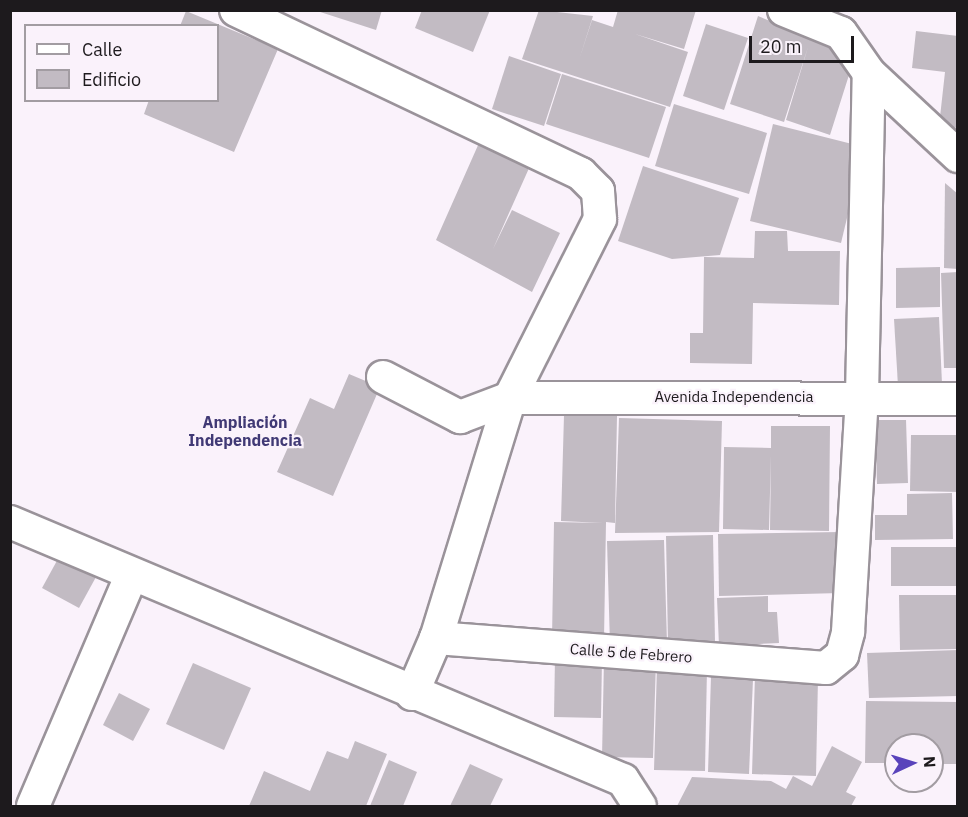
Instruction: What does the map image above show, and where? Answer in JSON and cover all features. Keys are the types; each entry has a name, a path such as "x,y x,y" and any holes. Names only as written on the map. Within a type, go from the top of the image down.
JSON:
{"street":[{"path":"236,10 581,174 598,191 600,219 510,398 436,638 412,694"},
{"path":"784,10 841,33 869,73 957,156"},
{"path":"862,396 869,73"},
{"path":"383,377 460,417 510,398"},
{"name":"Avenida Independencia","path":"510,398 862,396 957,399"},
{"name":"Calle 5 de Febrero","path":"436,638 826,668 842,655 848,633 862,396"},
{"path":"10,522 412,694 623,780 640,807"},
{"path":"33,807 132,574"}],"building":[{"path":"314,10 382,10 376,30"},
{"path":"422,10 490,10 473,52 415,28"},
{"path":"539,10 593,16 579,60 592,20 613,27 618,10 696,10 684,49 635,34 688,52 670,107 522,59"},
{"path":"186,11 217,24 181,24"},
{"path":"758,16 855,56 830,135 786,120 808,47 784,122 730,104"},
{"path":"706,24 748,38 724,110 683,96"},
{"path":"219,25 278,49 234,152 144,114 148,102 219,102"},
{"path":"916,31 958,36 958,128 939,126 945,72 912,68"},
{"path":"509,56 561,74 544,126 492,109"},
{"path":"562,74 666,107 649,158 546,124"},
{"path":"674,104 767,133 749,194 655,166"},
{"path":"773,124 864,147 841,243 750,221"},
{"path":"479,143 530,166 493,249 512,210 560,233 532,292 436,240"},
{"path":"643,166 739,198 720,255 672,259 618,241"},
{"path":"945,183 958,194 958,269 944,268"},
{"path":"755,231 787,231 788,251 840,251 839,305 753,303 752,364 690,363 690,333 703,333 704,257 754,258"},
{"path":"940,267 940,307 896,308 896,268"},
{"path":"958,272 958,368 944,368 941,273"},
{"path":"939,317 942,384 898,386 894,319"},
{"path":"349,374 380,387 333,496 277,472 310,398 334,409"},
{"path":"564,415 617,416 615,523 606,522 604,639 552,638 554,522 603,523 561,521"},
{"path":"619,418 722,421 719,532 615,533"},
{"path":"875,420 906,420 908,483 877,484"},
{"path":"771,426 830,426 829,531 770,530 771,455 769,530 723,529 724,447 771,448"},
{"path":"911,435 958,435 958,492 910,491"},
{"path":"952,493 953,539 875,540 875,515 907,515 907,494"},
{"path":"840,532 841,593 719,596 718,534"},
{"path":"713,535 715,642 668,643 666,536"},
{"path":"664,540 667,643 610,645 607,541"},
{"path":"891,547 958,547 958,586 891,586"},
{"path":"59,557 96,577 79,608 42,588"},
{"path":"899,595 958,595 958,649 900,650"},
{"path":"768,596 768,612 777,612 779,643 719,646 717,598"},
{"path":"958,650 958,696 869,698 867,653"},
{"path":"555,657 602,659 601,718 554,717"},
{"path":"604,659 656,660 653,758 602,757"},
{"path":"193,663 251,688 224,750 166,724"},
{"path":"657,666 707,668 705,771 654,770"},
{"path":"755,675 818,678 816,776 752,774"},
{"path":"711,677 753,679 749,774 708,772"},
{"path":"119,693 150,709 133,741 103,725"},
{"path":"866,701 958,702 958,764 944,764 944,733 884,733 884,763 865,763"},
{"path":"355,741 387,754 366,806 249,806 264,771 310,791 327,751 348,759"},
{"path":"832,746 862,762 846,792 856,797 851,806 677,806 692,777 771,781 786,789 793,776 812,786"},
{"path":"389,760 417,772 403,806 370,806"},
{"path":"470,764 503,779 490,806 450,806"}],"district":[{"name":"Ampliación Independencia","path":"245,431"}]}
